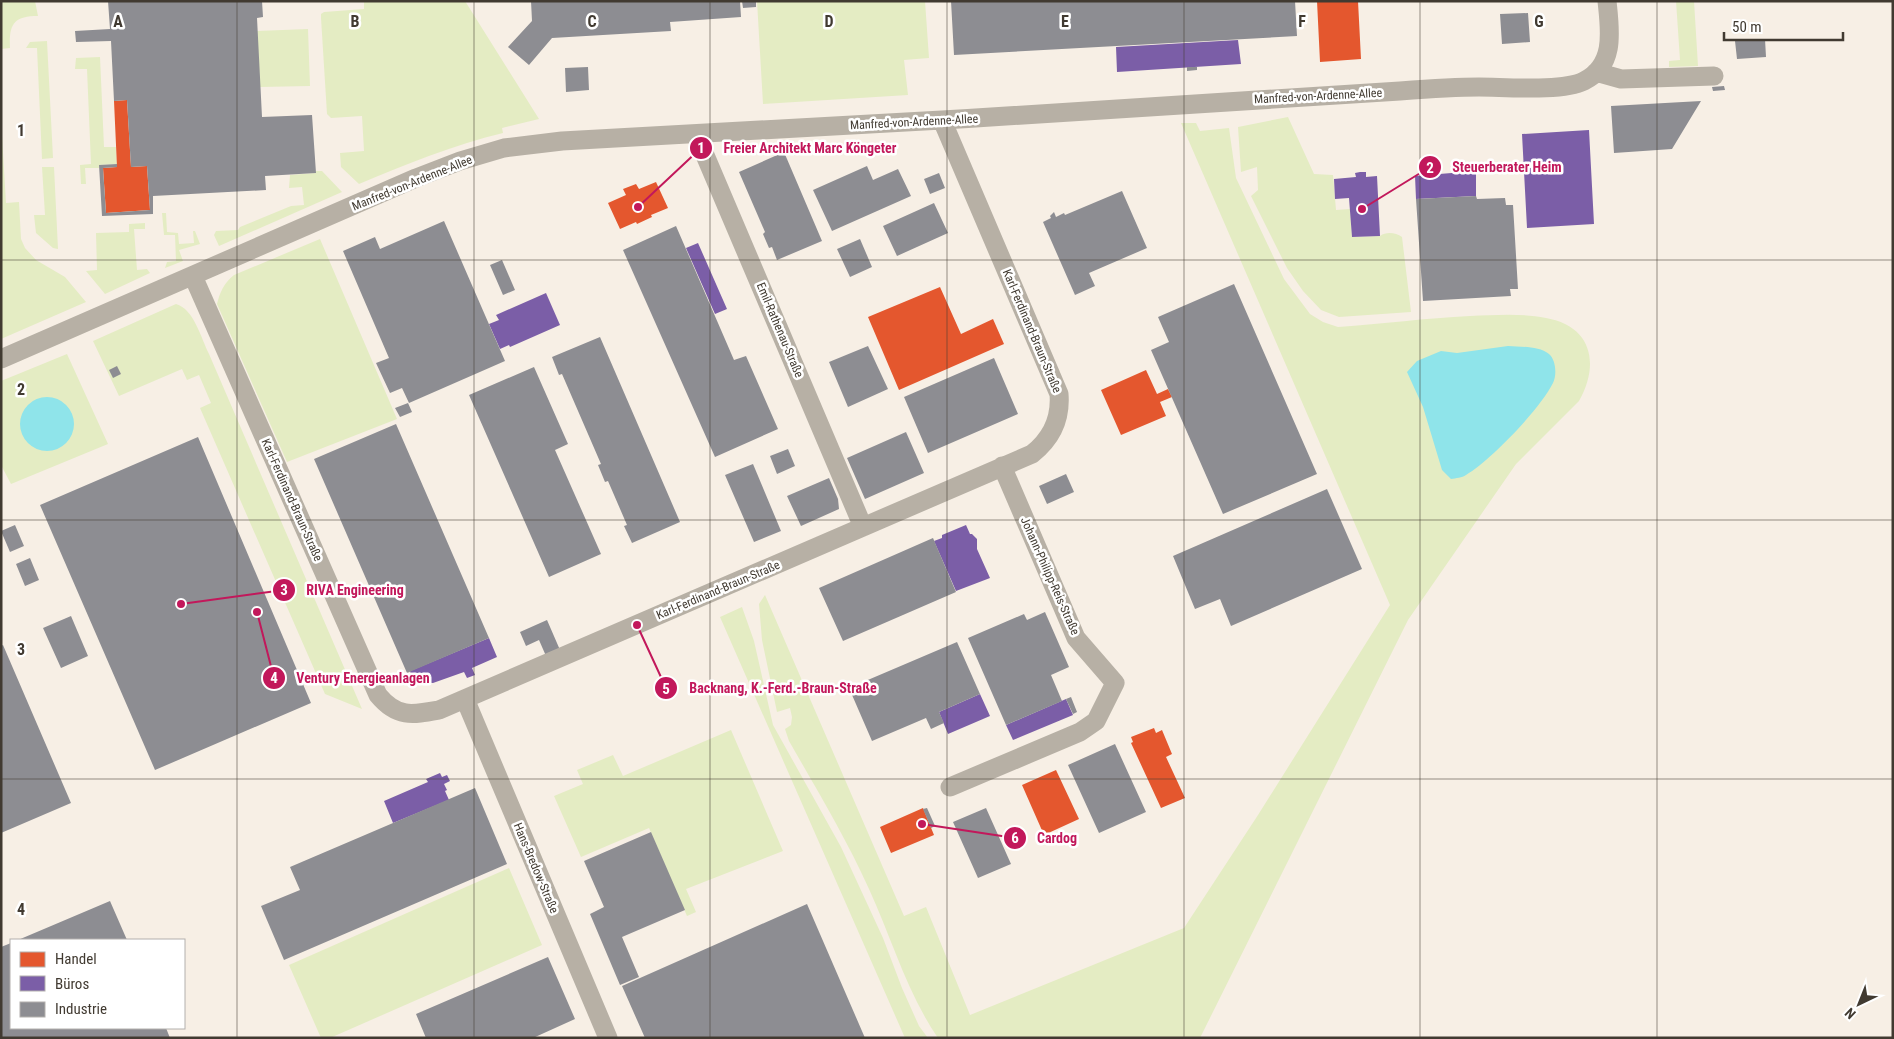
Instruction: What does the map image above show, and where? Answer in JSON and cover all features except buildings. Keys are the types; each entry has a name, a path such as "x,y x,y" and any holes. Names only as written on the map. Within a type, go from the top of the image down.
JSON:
{"street":[{"name":"Manfred-von-Ardenne-Allee","path":"1,360 416,178 504,148 562,141 942,120 1398,91 1475,87 1561,87 1582,82 1596,72 1605,61 1610,48 1611,35 1607,1"},
{"path":"1596,72 1621,79 1714,76"},
{"name":"Karl-Ferdinand-Braun-Straße","path":"193,276 378,695 396,711 414,714 439,710 1032,454 1042,446 1055,424 1060,405 1059,394 942,120"},
{"name":"Emil-Rathenau-Straße","path":"696,134 863,527"},
{"name":"Johann-Philipp-Reis-Straße","path":"950,787 1080,732 1096,721 1114,683 1076,638 1002,466"},
{"name":"Hans-Bredow-Straße","path":"465,699 608,1038"}],"green space":[{"path":"1,1 35,1 38,16 23,18 14,23 10,33 10,48 1,49"},
{"path":"364,1 465,1 539,119 502,128 503,133 448,149 359,184 341,167 340,153 364,151 362,116 331,118 327,114 321,14 324,12 364,9"},
{"path":"757,1 925,1 929,58 904,60 908,95 763,104"},
{"path":"1676,1 1694,1 1698,66 1669,67 1669,61 1680,60"},
{"path":"308,29 310,86 260,87 257,31"},
{"path":"47,41 53,158 42,159 37,48 26,48 30,42"},
{"path":"100,57 104,147 116,147 117,164 99,165 99,168 85,168 86,184 81,184 80,165 91,164 87,69 75,69 76,58"},
{"path":"1288,117 1314,174 1333,175 1336,210 1350,209 1352,237 1380,236 1388,233 1402,237 1411,312 1339,317 1321,310 1303,291 1287,268 1251,196 1258,190 1257,167 1241,172 1238,127"},
{"path":"1,119 6,203 19,202 21,239 25,248 36,260 65,277 86,302 1,339"},
{"path":"1181,123 1196,123 1200,131 1229,128 1236,178 1284,279 1310,314 1323,322 1338,327 1470,316 1537,316 1561,322 1574,329 1588,349 1590,361 1589,374 1579,401 1516,464 1408,620 1200,1038 938,1038 917,1003 851,851 789,741 785,729 791,725 790,708 777,712 762,640 759,604 765,595 904,916 926,907 970,1015 1184,928 1258,815 1390,605"},
{"path":"42,167 54,167 58,249 53,248 36,233 34,215 45,215"},
{"path":"316,171 322,171 342,192 219,246 214,235 216,231 238,230 240,227 291,206 304,205 302,187 289,188 290,175 315,173"},
{"path":"162,213 166,213 167,232 178,233 179,244 194,243 193,231 195,231 200,244 179,250 183,261 165,268 167,262 176,261 175,235 164,235"},
{"path":"145,223 145,229 134,229 137,270 147,269 150,273 105,294 86,271 97,270 96,233 129,232 129,224"},
{"path":"320,239 397,419 287,462 217,304 223,288 234,275"},
{"path":"176,304 188,312 200,332 362,709 325,694 200,408 211,403 199,375 187,380 182,369 119,396 93,341"},
{"path":"67,354 108,444 11,484 1,465 1,381"},
{"path":"742,607 754,641 773,725 841,847 883,938 919,1026 928,1038 905,1038 720,617"},
{"path":"731,730 783,851 686,889 696,912 687,916 649,828 581,857 554,796 583,784 577,770 613,755 623,776"},
{"path":"509,868 542,945 330,1038 321,1038 289,965"}],"water":[{"path":"1508,346 1535,348 1549,354 1555,368 1553,383 1547,394 1526,420 1501,446 1466,475 1451,479 1442,470 1423,407 1407,372 1417,361 1441,351 1457,353"},
{"path":"47,397 57,399 66,405 72,414 74,424 72,434 66,443 57,449 47,451 37,449 28,443 22,434 20,424 22,414 28,405 37,399"}],"place":[{"name":"Freier Architekt Marc Köngeter","path":"638,207"},
{"name":"Steuerberater Heim","path":"1362,209"},
{"name":"RIVA Engineering","path":"181,604"},
{"name":"Ventury Energieanlagen","path":"257,612"},
{"name":"Backnang, K.-Ferd.-Braun-Straße","path":"637,625"},
{"name":"Cardog","path":"922,824"}]}
